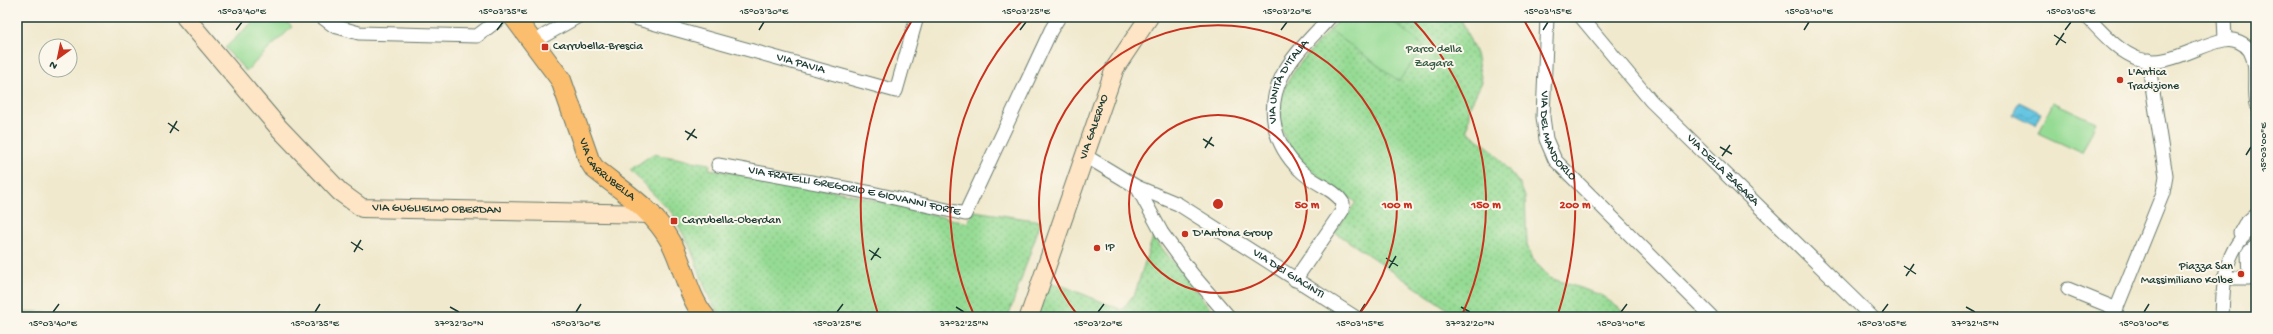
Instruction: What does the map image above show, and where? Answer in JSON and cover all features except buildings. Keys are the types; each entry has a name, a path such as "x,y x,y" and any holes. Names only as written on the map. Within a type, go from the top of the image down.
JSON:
{"main road":[{"name":"VIA CARRUBELLA","path":"514,17 566,89 589,160 594,168 652,214 672,243 690,290 705,317"}],"street":[{"name":"VIA GUGLIELMO OBERDAN","path":"185,17 279,128 340,192 362,208 652,214"},
{"path":"322,17 334,26 359,33 477,36 502,17"},
{"path":"533,42 577,17"},
{"name":"VIA PAVIA","path":"631,17 896,91 917,17"},
{"name":"VIA FRATELLI GREGORIO E GIOVANNI FORTE","path":"718,165 872,193 965,214 1051,30 1059,17"},
{"name":"VIA GALERMO","path":"1054,244 1115,68 1149,17"},
{"name":"VIA UNITÀ D'ITALIA","path":"1295,280 1342,211 1343,203 1302,172 1281,148 1273,121 1274,103 1282,76 1330,17"},
{"name":"VIA DEL MANDORLO","path":"1548,17 1543,117 1546,139 1555,160 1712,317"},
{"name":"VIA DELLA ZAGARA","path":"1581,17 1651,101 1872,317"},
{"path":"2088,17 2124,52 2148,60 2184,54 2225,39 2242,43 2251,53 2254,61 2256,105"},
{"path":"2224,17 2225,39"},
{"path":"2068,289 2115,313 2163,193 2166,176 2148,60"},
{"name":"VIA DEI GIACINTI","path":"1084,155 1137,187 1178,204 1355,317"},
{"name":"VIA DEI GIACINTI","path":"1137,187 1162,232 1192,274 1229,317"},
{"path":"2222,317 2224,278 2245,224 2256,214"},
{"path":"2238,242 2251,228 2256,226"},
{"path":"1021,317 1031,289 1054,244"},
{"path":"1029,317 1054,244"},
{"path":"2224,278 2249,278 2248,253 2256,246"}],"green space":[{"path":"258,17 282,17 292,27 246,71 225,48"},
{"name":"Parco della Zagara","path":"1341,17 1460,17 1476,54 1482,82 1470,106 1467,131 1492,150 1520,184 1525,197 1527,245 1531,257 1550,278 1601,295 1631,317 1459,317 1335,232 1356,202 1317,176 1299,160 1287,142 1280,122 1279,112 1283,92 1294,72"},
{"path":"1341,17 1387,17 1424,46 1399,81 1330,30"},
{"path":"2053,102 2096,122 2082,153 2039,133"},
{"path":"653,154 710,164 709,169 850,194 967,223 974,211 1041,221 1008,317 722,317 710,300 691,249 672,213 630,170"},
{"path":"1153,237 1217,317 1034,317 1045,282 1063,286 1122,310 1135,293"},
{"path":"17,312 101,312 102,317 17,317"}],"water":[{"path":"2019,102 2041,113 2035,125 2013,114"}],"place":[{"name":"Carrubella-Brescia","path":"545,47"},
{"name":"L'Antica Tradizione","path":"2120,80"},
{"name":"Carrubella-Oberdan","path":"674,221"},
{"name":"D'Antona Group","path":"1185,234"},
{"name":"IP","path":"1097,248"},
{"name":"Piazza San Massimiliano Kolbe","path":"2241,274"}]}
